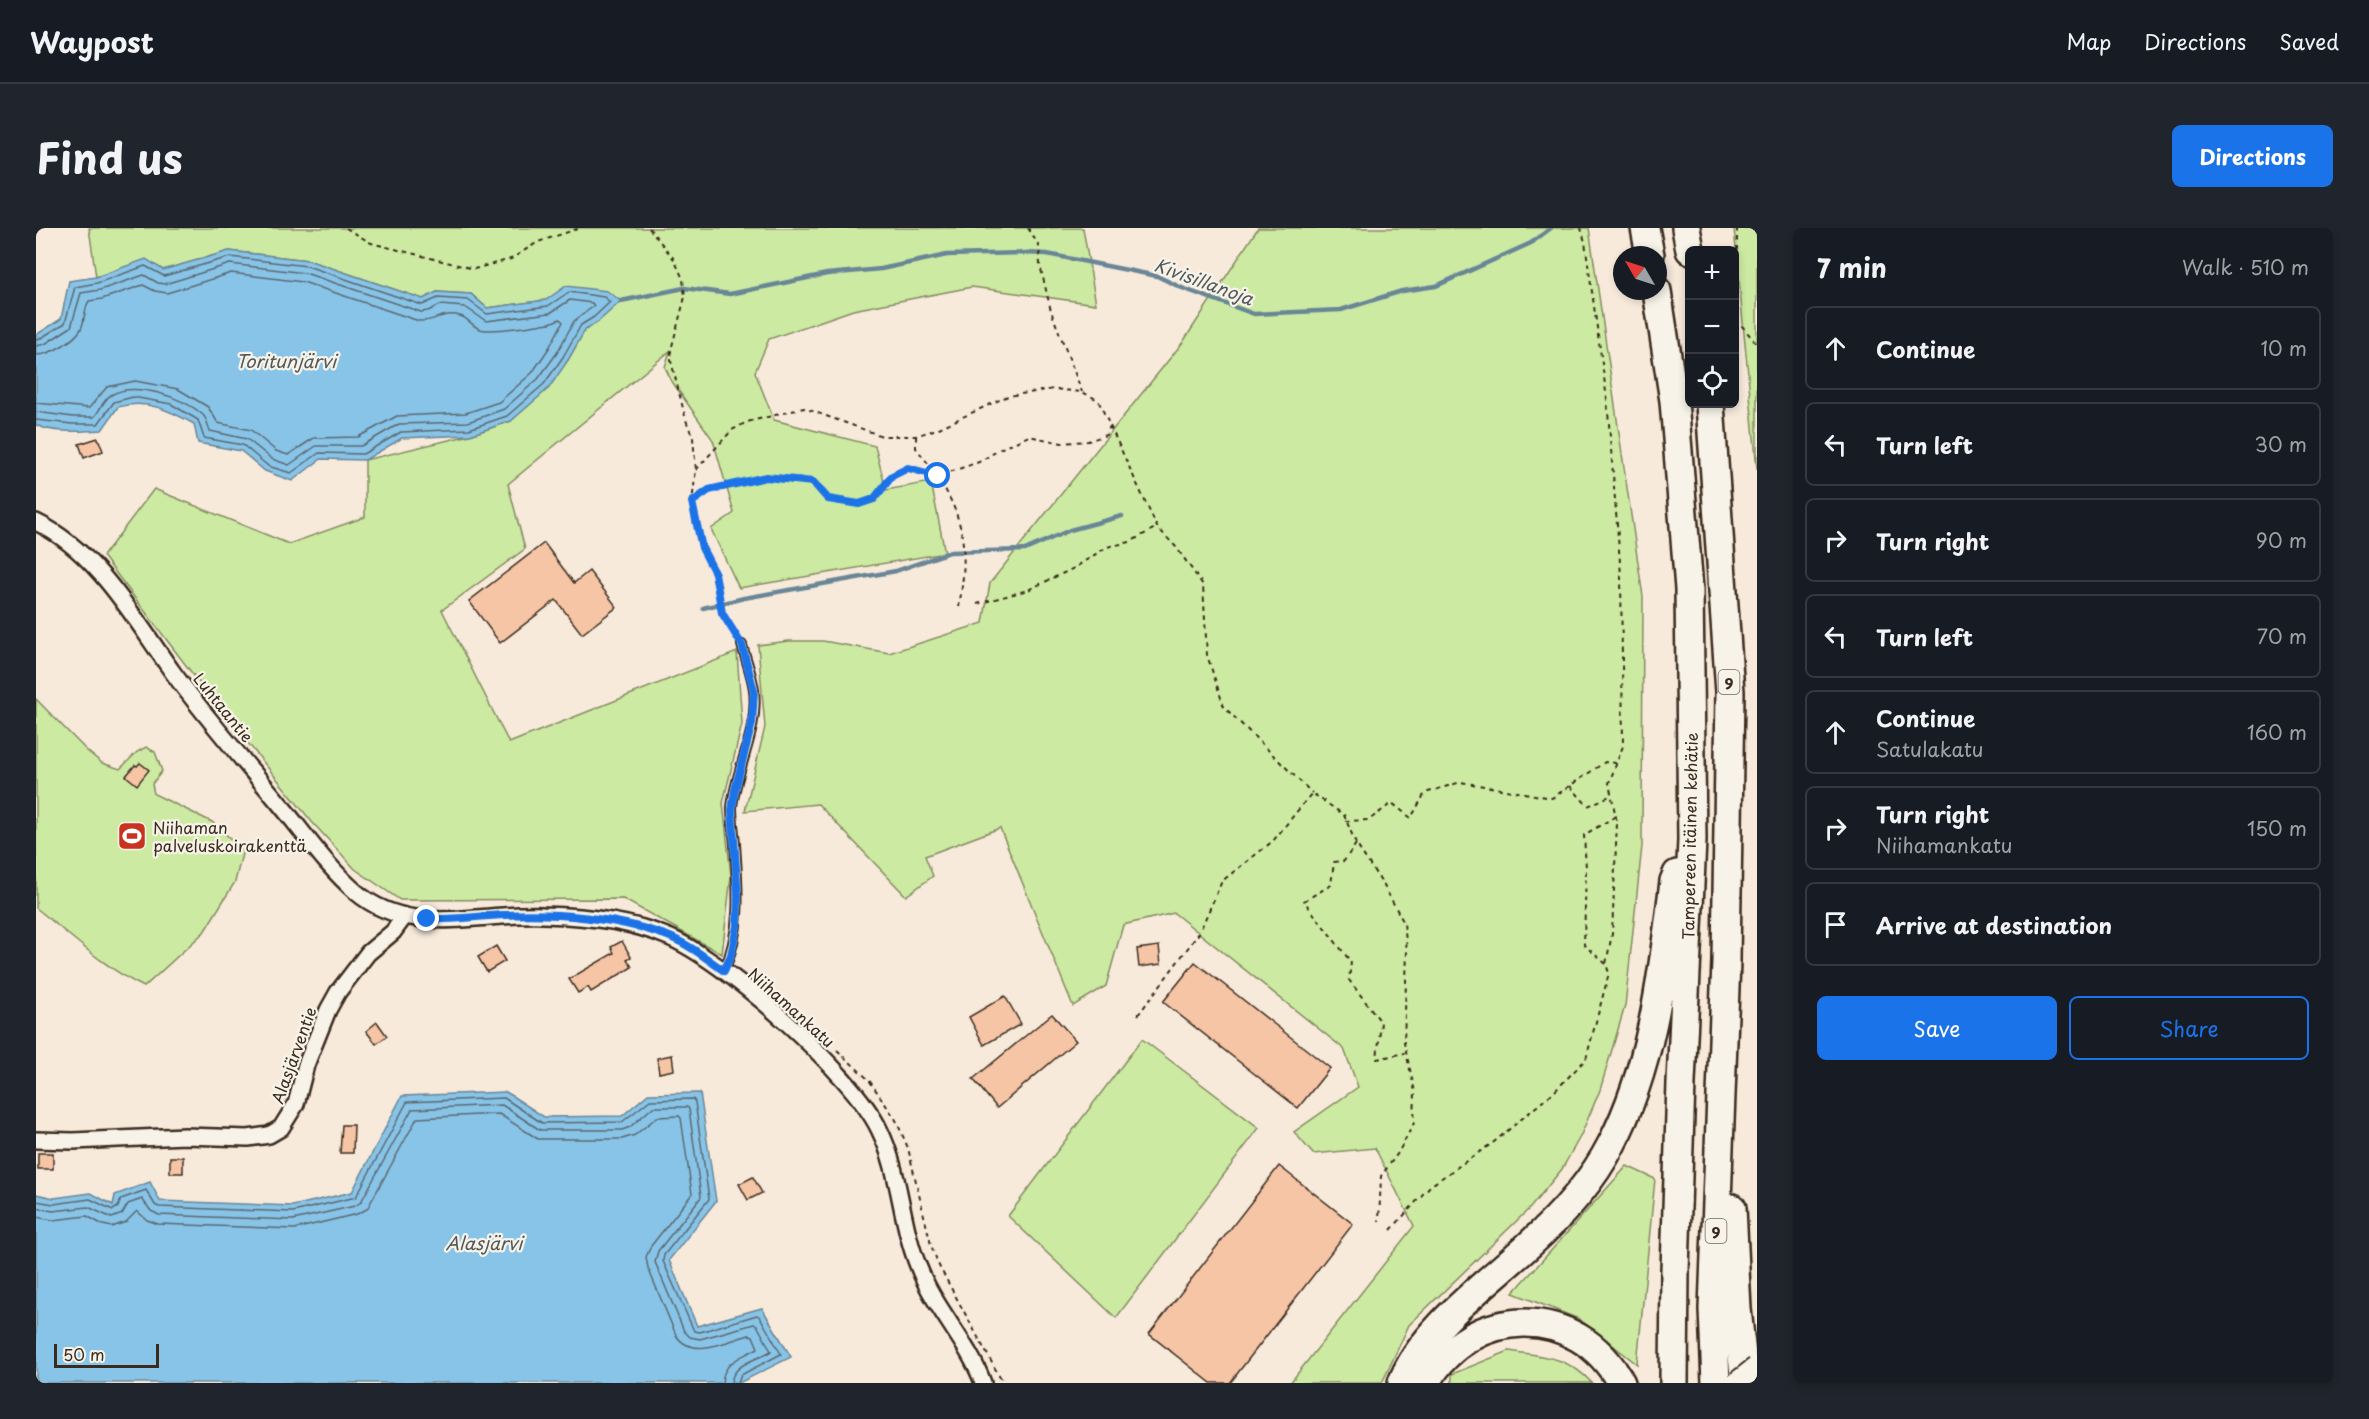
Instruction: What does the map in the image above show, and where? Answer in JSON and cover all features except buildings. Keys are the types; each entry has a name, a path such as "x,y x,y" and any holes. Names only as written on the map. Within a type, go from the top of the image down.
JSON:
{"highway":[{"path":"1645,228 1648,246"},
{"path":"1686,228 1689,246"},
{"name":"Tampereen itäinen kehätie","path":"1658,300 1674,401 1689,589 1692,840 1681,1083 1674,1383"},
{"name":"9","path":"1710,408 1730,692 1726,961 1713,1309 1716,1383"},
{"path":"1402,1383 1406,1370 1433,1334 1464,1302 1552,1223 1575,1196 1611,1146 1638,1085 1648,1046 1666,949 1674,881 1692,840"},
{"path":"1721,1079 1734,1230 1737,1309 1745,1383"},
{"path":"1426,1383 1439,1362 1459,1344 1481,1330 1506,1323 1528,1322 1552,1326 1580,1337 1615,1371 1621,1383"},
{"path":"1739,1383 1757,1369"}],"street":[{"name":"Luhtaantie","path":"36,522 58,535 89,562 194,700 333,869 356,891 387,912"},
{"name":"Niihamankatu","path":"387,912 404,917 442,920 505,915 544,915 606,920 666,935 700,953 724,971 772,1010 818,1053 855,1093 879,1127 891,1157 906,1229 918,1268 983,1383"},
{"name":"Alasjärventie","path":"36,1140 72,1141 185,1136 248,1138 268,1135 281,1128 296,1104 306,1065 333,1001 368,953 393,932 404,917"}],"lane":[{"path":"724,971 731,955 737,926 738,897 732,810 752,723 754,691 742,645"}],"path":[{"path":"346,228 371,243 474,269 511,260 538,242 580,228"},
{"path":"649,228 674,259 683,279 685,297 671,350 671,361 693,438 696,470 692,502 702,548 715,573 722,613 742,645"},
{"path":"1028,228 1039,246 1040,265 1051,312 1082,392"},
{"path":"1391,1230 1430,1186 1494,1142 1555,1090 1586,1059 1608,973 1606,964 1612,934 1617,823 1609,783 1623,747 1621,575 1607,399 1585,242 1581,228"},
{"path":"1737,228 1737,320 1757,344"},
{"path":"696,470 732,430 747,422 804,408 882,436 916,436 939,428 1008,396 1054,389 1082,392 1098,400 1157,527 1176,547 1203,585 1208,655 1224,707 1312,793 1344,815 1356,844 1384,886 1404,922 1407,951 1405,1053 1415,1092 1414,1123 1398,1153 1381,1176 1379,1221"},
{"path":"692,502 709,490 766,477 813,482 828,499 859,504 874,499 892,476 908,468 938,476 979,462 1002,448 1029,436 1062,443 1088,441 1106,435 1111,425"},
{"path":"916,436 916,448 938,476 952,500 965,558 959,608"},
{"path":"978,604 1028,590 1074,568 1107,547 1130,542 1157,527"},
{"path":"1346,821 1369,820 1392,803 1411,818 1425,793 1461,782 1552,798 1605,762 1616,763"},
{"path":"1570,786 1588,806 1612,795"},
{"path":"1138,1015 1199,933 1222,881 1273,841 1312,793"},
{"path":"1606,964 1584,945 1586,868 1584,835 1616,816"},
{"path":"1356,844 1344,861 1334,861 1331,885 1304,901 1351,962 1349,980 1381,1022 1377,1059 1405,1053"},
{"path":"818,1053 831,1048 844,1055 869,1080 896,1120 908,1148 931,1245 939,1266 1004,1383"}],"green space":[{"path":"89,228 1083,228 1096,304 972,287 853,310 769,339 755,372 774,420 875,446 886,490 931,482 945,553 739,588 711,529 734,513 713,440 671,380 665,367 670,351 508,484 525,549 442,610 509,743 737,652 742,724 723,803 731,876 722,954 623,899 400,900 355,869 312,822 204,689 103,556 154,489 289,544 365,517 365,460 470,435 511,421 568,360 585,330 598,322 567,286 547,300 487,308 471,294 437,292 423,299 308,260 229,251 163,270 146,260 96,277"},
{"path":"1258,228 1589,228 1643,597 1642,846 1625,1006 1600,1090 1581,1135 1562,1169 1530,1208 1409,1325 1382,1383 1290,1383 1414,1226 1375,1148 1313,1154 1294,1132 1358,1087 1344,1049 1174,913 1123,925 1106,986 1073,1006 1000,828 925,856 933,876 906,896 818,804 745,811 765,727 758,645 789,641 823,641 889,653 983,623 990,583 1183,342"},
{"path":"1734,228 1757,228 1757,469 1739,280 1739,246 1736,246"},
{"name":"Niihaman palveluskoirakenttä","path":"36,699 87,751 102,763 120,769 137,752 146,747 155,752 162,771 152,784 154,794 212,822 243,850 235,882 204,932 144,987 102,961 36,908"},
{"path":"1142,1039 1259,1128 1116,1318 1008,1216"},
{"path":"1627,1166 1655,1179 1637,1364 1579,1319 1513,1293"},
{"path":"1509,1351 1544,1356 1564,1362 1583,1374 1592,1383 1452,1383 1452,1374"}],"water":[{"name":"Toritunjärvi","path":"229,251 308,260 423,299 437,292 471,294 487,308 546,300 566,286 607,291 621,301 598,322 585,330 549,388 511,421 470,435 402,438 365,460 321,459 292,481 265,471 241,451 198,443 194,424 167,410 148,405 118,407 102,430 60,431 36,425 36,335 61,319 69,281 96,277 146,259 163,270"},
{"name":"Alasjärvi","path":"506,1092 544,1117 622,1116 648,1094 700,1093 716,1201 669,1260 697,1326 762,1308 791,1357 739,1383 36,1383 36,1194 54,1198 91,1193 113,1205 115,1195 150,1182 160,1201 293,1206 352,1192 402,1096"}],"waterway":[{"name":"Kivisillanoja","path":"621,301 684,288 730,294 827,274 881,269 947,255 1023,253 1047,254 1157,276 1182,288 1254,314 1341,310 1402,291 1436,286 1531,243 1551,228"},
{"path":"703,608 744,598 896,571 950,552 1025,550 1070,530 1122,516"}],"place":[{"name":"Niihaman palveluskoirakenttä","path":"132,836"}],"route":[{"path":"427,919 544,915 606,920 666,935 700,953 724,971 731,955 737,926 738,897 732,810 752,723 754,691 742,645 722,613 715,573 702,548 692,502 709,490 766,477 813,482 828,499 859,504 874,499 892,476 908,468 938,476"}]}
